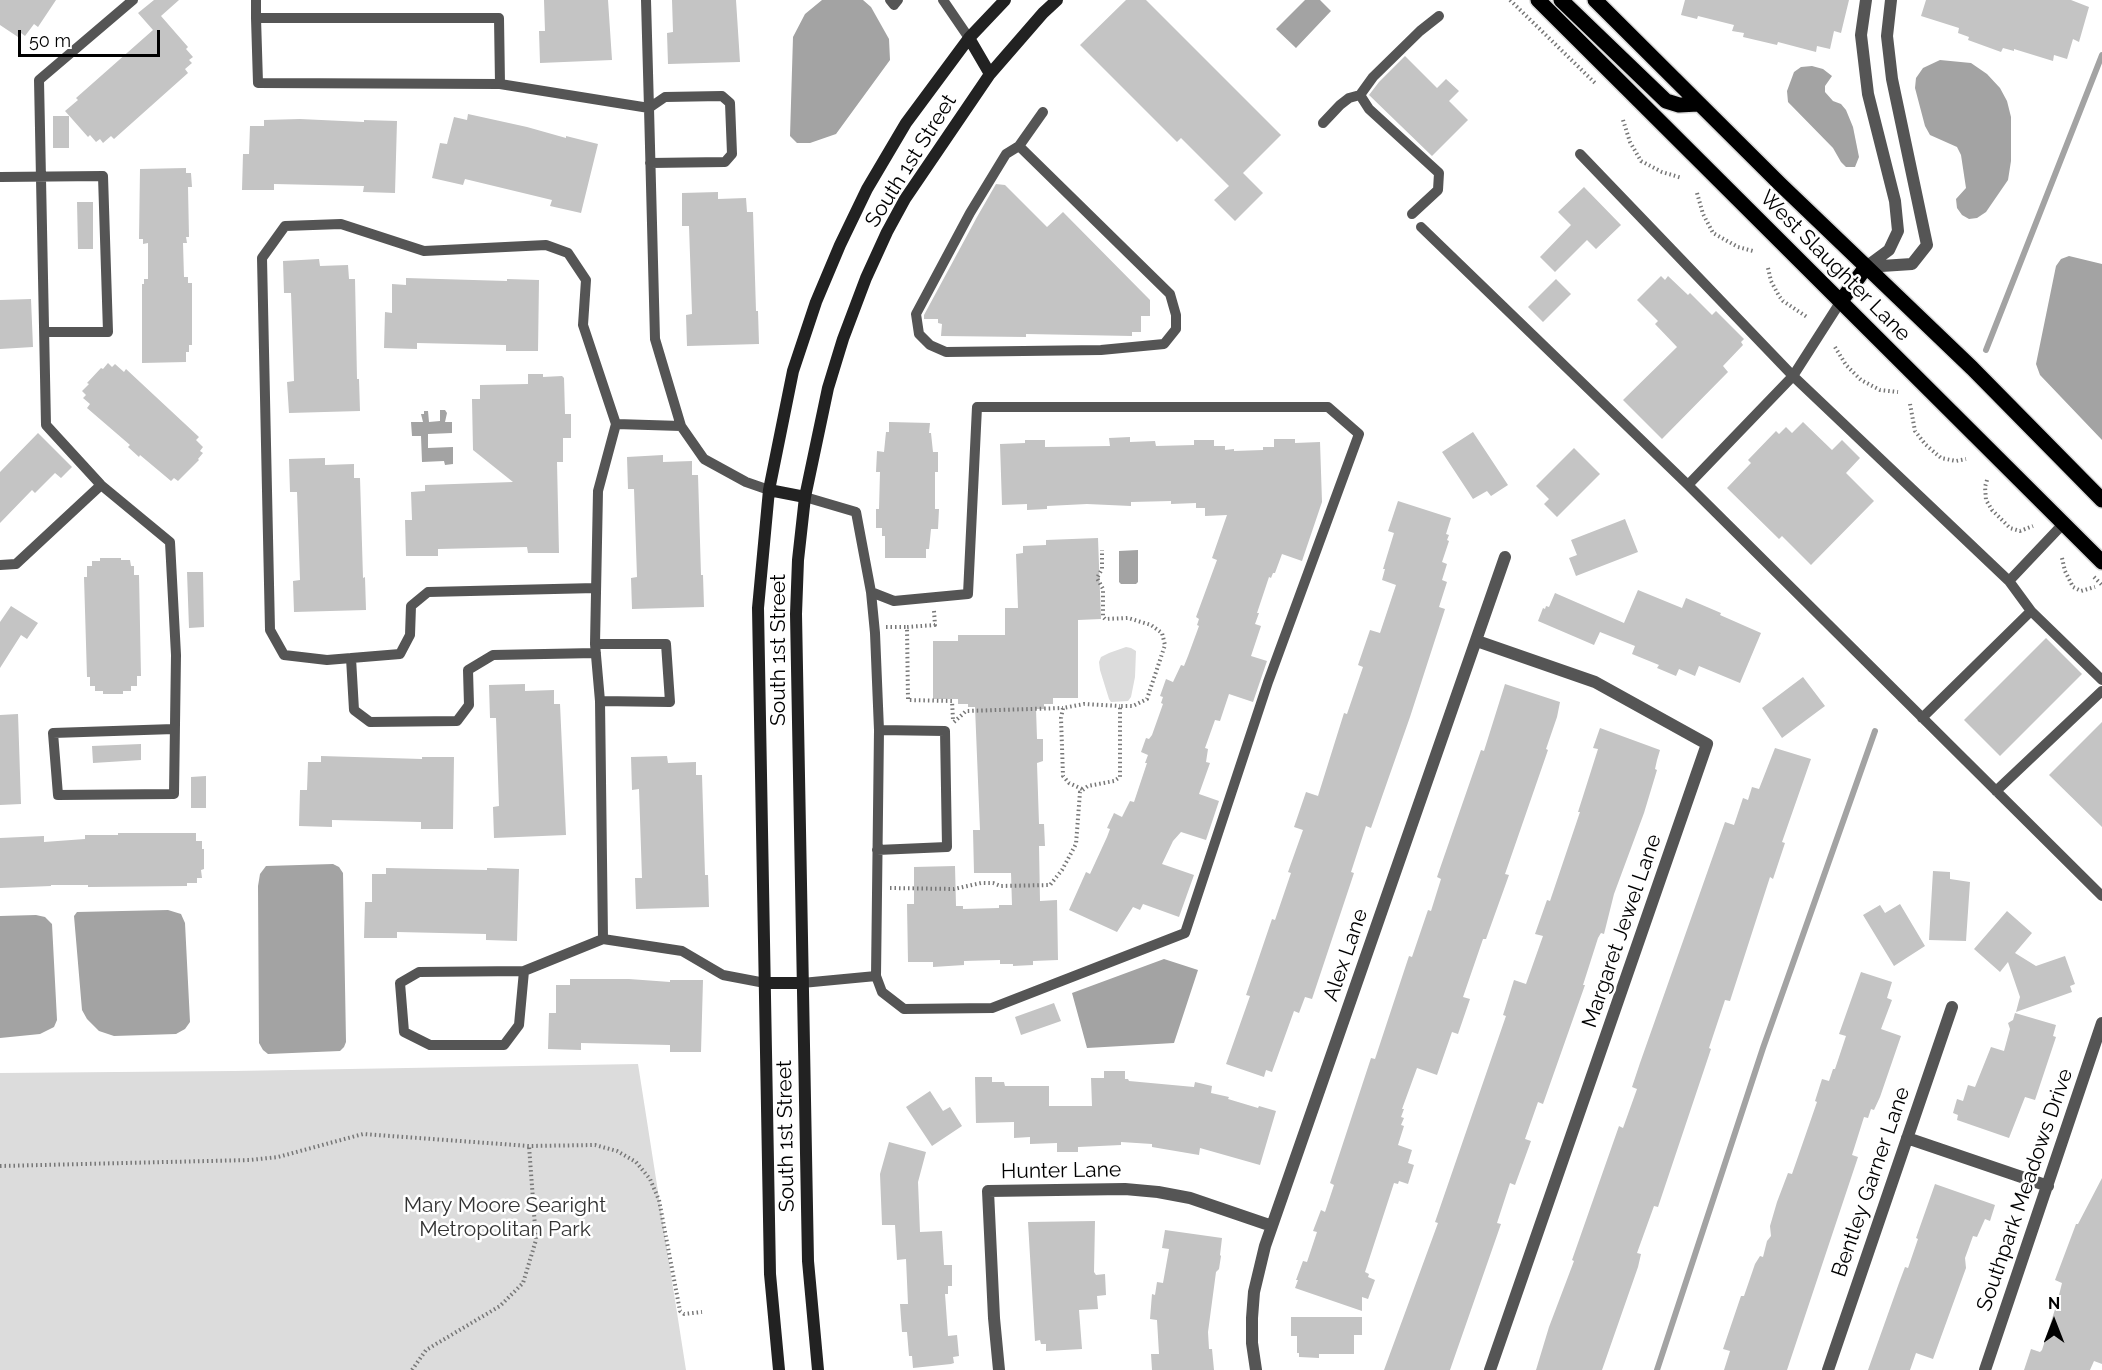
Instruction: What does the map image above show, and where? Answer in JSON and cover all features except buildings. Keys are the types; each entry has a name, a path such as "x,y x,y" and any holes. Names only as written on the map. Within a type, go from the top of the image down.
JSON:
{"main road":[{"name":"South 1st Street","path":"779,1370 770,1274 758,608 769,490 793,371 816,302 840,245 867,189 906,123 969,38 1005,0"},
{"name":"South 1st Street","path":"818,1370 808,1261 796,614 798,560 805,496 828,387 866,278 887,232 905,199 990,74 1042,13 1058,0"},
{"name":"West Slaughter Lane","path":"1538,0 2102,562"},
{"path":"1561,0 1666,101 1679,105 1698,104"},
{"name":"West Slaughter Lane","path":"1595,0 1698,104 1972,368 2102,500"},
{"path":"969,38 990,74"},
{"path":"1841,301 1866,267"},
{"path":"769,490 805,496"},
{"path":"765,983 802,983"}],"street":[{"path":"1866,0 1861,35 1868,94 1895,201 1898,231 1888,250 1866,267"},
{"path":"1866,267 1912,264 1926,245 1892,79 1887,36 1891,0"},
{"name":"Alex Lane","path":"1256,1370 1252,1343 1254,1292 1260,1265 1505,557"},
{"name":"Margaret Jewel Lane","path":"1477,640 1595,682 1707,744 1490,1370"},
{"name":"Bentley Garner Lane","path":"1828,1370 1952,1007"},
{"name":"Southpark Meadows Drive","path":"1985,1370 2102,1023"},
{"path":"1907,1138 2048,1186"},
{"name":"Hunter Lane","path":"999,1370 994,1318 988,1191 1125,1189 1158,1192 1200,1201 1272,1226"}],"lane":[{"path":"133,0 39,80 46,425 101,485 170,542 176,655 174,794 58,795 53,733 174,729"},
{"path":"256,0 258,83 500,84 649,108 665,97 722,96 730,103 732,154 725,162 651,163"},
{"path":"646,0 655,339 681,426 705,459 746,482 769,490"},
{"path":"890,0 894,4 898,0"},
{"path":"944,0 969,38"},
{"path":"1323,123 1349,98 1360,95 1373,77 1420,30 1439,16"},
{"path":"256,18 499,18 500,84"},
{"path":"1360,95 1369,109 1439,174 1438,190 1412,214"},
{"path":"1019,146 1170,294 1176,315 1176,330 1164,344 1101,350 946,352 930,345 919,334 916,314 970,213 1006,154 1019,146 1043,112"},
{"path":"1580,153 1793,376 2009,581 2031,611 2102,680"},
{"path":"0,177 103,176 108,332 45,332"},
{"path":"596,588 428,592 411,606 410,635 400,654 327,660 284,655 270,630 261,258 285,226 341,224 424,250 546,245 568,253 586,280 583,325 615,424 598,490 595,648 600,701 603,939"},
{"path":"1421,227 1688,485 2101,892"},
{"path":"1688,485 1793,376 1841,301"},
{"path":"805,496 856,512 871,592 879,730 876,976 882,992 904,1009 992,1008 1185,933 1268,682 1359,434 1328,406 977,408 968,594 894,601 871,592"},
{"path":"615,424 681,426"},
{"path":"0,565 16,564 101,485"},
{"path":"2009,581 2063,524"},
{"path":"1922,718 2031,611"},
{"path":"351,658 354,710 370,722 457,721 469,705 468,670 493,655 666,644 669,702 600,701"},
{"path":"1996,791 2102,691"},
{"path":"877,850 947,847 945,731 879,730"},
{"path":"524,971 519,1025 504,1045 430,1045 404,1032 400,983 418,972 524,971 603,939 682,951 723,975 765,983"},
{"path":"802,983 876,976"}],"path":[{"path":"1510,0 1537,27"},
{"path":"1623,120 1630,142 1641,161 1662,172 1682,178"},
{"path":"1697,193 1703,214 1713,233 1738,247 1753,250"},
{"path":"1768,268 1771,281 1779,296 1807,317"},
{"path":"1835,347 1846,365 1861,380 1880,390 1898,392"},
{"path":"1910,404 1915,431 1925,444 1941,458 1956,461 1966,459"},
{"path":"1987,480 1986,500 1992,510 2010,528 2020,531 2033,526"},
{"path":"934,597 934,625 907,627 908,700 952,701 953,724 966,711 1063,708 1084,704 1133,706 1147,699 1165,645 1162,633 1151,625 1128,618 1105,619 1103,617 1103,589 1097,578 1102,569 1102,550"},
{"path":"2062,558 2065,571 2073,587 2081,591 2095,587"},
{"path":"877,888 954,889 981,883 1001,886 1050,885 1074,850 1078,797 1082,789 1114,781 1120,777 1120,706"},
{"path":"1063,708 1061,718 1063,776 1069,783 1082,789"},
{"path":"0,1166 250,1160 278,1157 363,1134 529,1146 595,1145 617,1151 636,1162 650,1179 659,1200 680,1311 684,1314 702,1312"},
{"path":"412,1370 426,1350 500,1306 524,1283 536,1240 529,1146"}],"green space":[{"path":"1126,647 1136,651 1135,677 1131,697 1128,701 1111,702 1099,662 1101,657"},
{"name":"Mary Moore Searight Metropolitan Park","path":"638,1064 686,1370 0,1370 0,1073"}],"shaded area":[{"path":"822,0 863,0 871,7 889,39 890,60 836,134 810,143 797,143 790,136 793,37 805,14"},
{"path":"1305,0 1320,0 1331,11 1296,48 1276,29"},
{"path":"1940,60 1971,63 1987,74 2000,88 2007,101 2011,117 2011,161 2008,180 1986,212 1977,218 1969,219 1957,208 1956,199 1966,188 1961,155 1957,147 1930,135 1925,126 1915,88 1916,78 1923,68"},
{"path":"1812,66 1823,69 1832,76 1825,86 1825,92 1846,110 1853,127 1859,157 1855,167 1846,167 1833,148 1788,102 1787,91 1794,72 1801,67"},
{"path":"2069,256 2102,264 2102,440 2040,375 2036,364 2056,266 2061,259"},
{"path":"440,410 445,410 447,413 445,422 452,422 452,433 428,434 428,448 453,447 453,464 445,465 444,461 422,462 421,436 412,436 411,422 423,422 421,414 424,414 424,411 428,411 429,422 440,421"},
{"path":"1138,550 1138,582 1121,584 1119,582 1119,551"},
{"path":"333,864 343,873 346,1042 340,1051 268,1054 259,1043 258,886 260,874 266,866"},
{"path":"168,910 181,914 185,923 190,1022 185,1029 176,1034 114,1036 99,1031 82,1010 74,916 77,912"},
{"path":"0,916 45,917 52,924 57,1020 54,1027 40,1034 0,1038"},
{"path":"1164,959 1198,970 1174,1043 1087,1048 1072,993"}],"waterway":[{"path":"1986,350 2102,55"},
{"path":"1657,1370 1763,1048 1875,731"}]}
